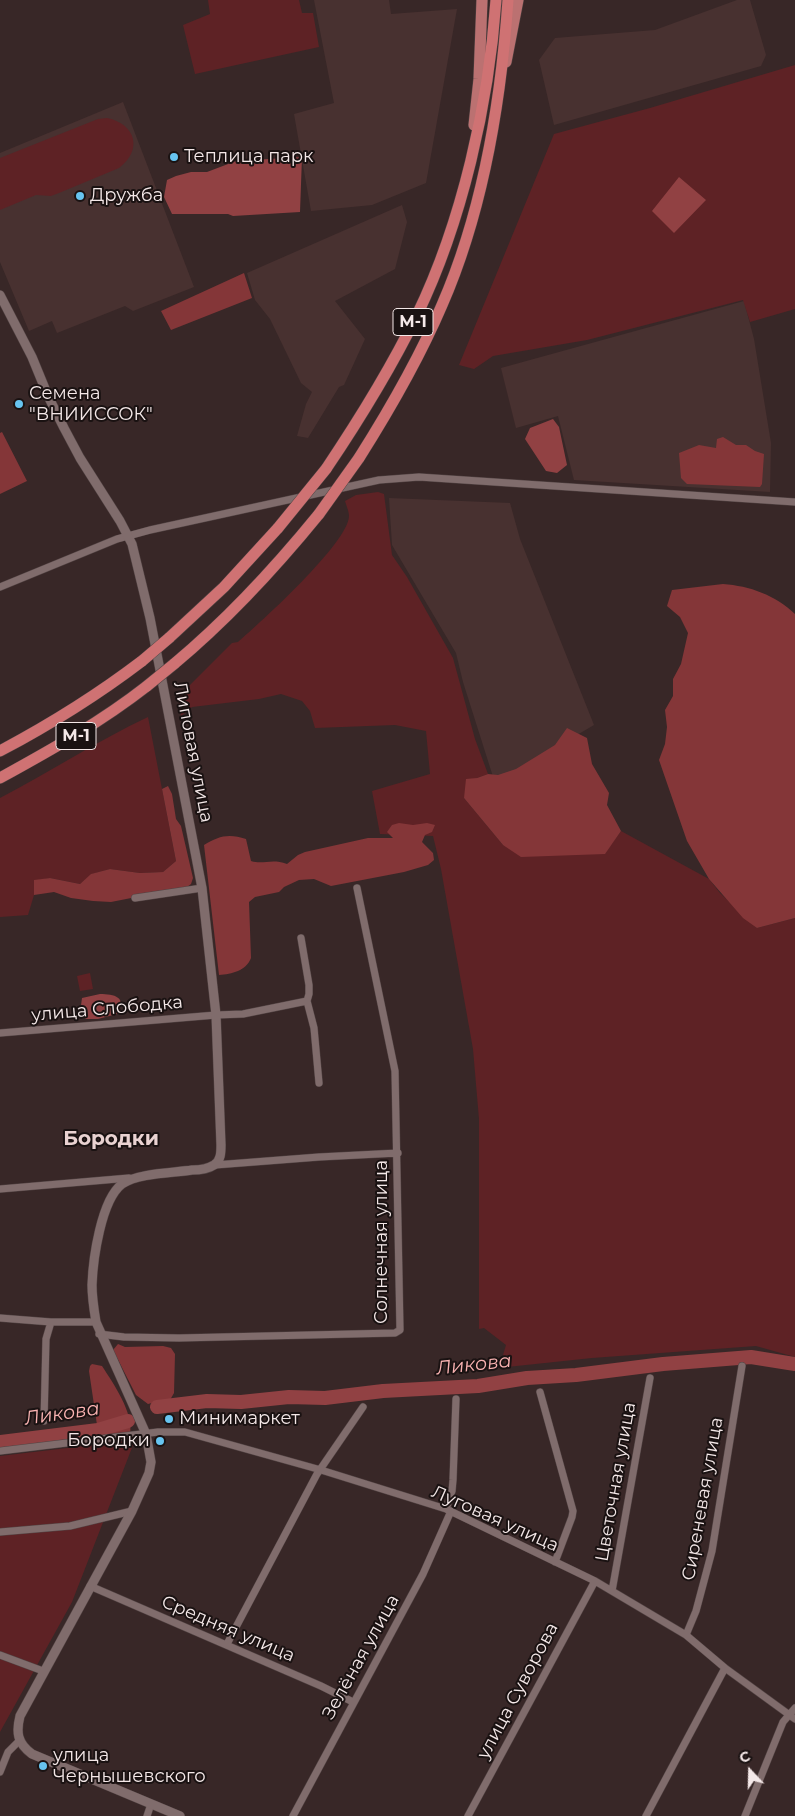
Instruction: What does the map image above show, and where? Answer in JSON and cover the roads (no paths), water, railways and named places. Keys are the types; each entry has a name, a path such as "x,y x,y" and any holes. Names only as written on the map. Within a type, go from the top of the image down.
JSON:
{"highway":[{"name":"М-1","path":"0,752 58,720 117,680 169,638 224,587 278,528 326,469 373,395 417,315 450,230 476,139 486,86 496,0"},
{"name":"М-1","path":"0,778 63,744 98,721 147,686 215,628 265,578 318,514 359,458 410,372 443,303 465,240 484,175 500,85 508,0"}],"main road":[{"path":"470,162 479,79 482,0"},
{"path":"500,85 510,48 518,0"}],"street":[{"name":"Липовая улица","path":"0,296 21,333 38,368 48,396 76,450 129,536 150,618 202,888 216,1015 221,1145 220,1158 214,1165"},
{"path":"0,587 116,539 379,480 419,477 795,502"},
{"path":"135,898 202,888"},
{"name":"Солнечная улица","path":"97,1327 124,1337 179,1338 398,1332 401,1327 395,1071 357,888"},
{"path":"301,938 309,986 307,1001 314,1028 319,1083"},
{"name":"улица Слободка","path":"0,1033 243,1014 307,1001"},
{"path":"0,1189 132,1178 202,1169 214,1165 398,1153"},
{"path":"132,1178 116,1189 106,1209 100,1231 92,1283 93,1304 97,1327 146,1434 151,1462 145,1484 132,1511 20,1716 18,1726 19,1741 26,1750 49,1762 180,1816"},
{"path":"0,1318 97,1327"},
{"path":"44,1421 46,1339 51,1322"},
{"name":"Сиреневая улица","path":"686,1634 696,1612 712,1551 742,1366"},
{"name":"Цветочная улица","path":"612,1591 650,1378"},
{"path":"540,1392 573,1511 555,1562"},
{"name":"Зелёная улица","path":"293,1816 423,1574 449,1510 453,1480 456,1400"},
{"path":"227,1644 317,1474 363,1407"},
{"name":"Луговая улица","path":"0,1451 146,1434 185,1432 321,1470 449,1510 595,1581 686,1634 725,1668 792,1716"},
{"path":"0,1532 70,1526 132,1511"},
{"name":"улица Суворова","path":"468,1816 595,1581"},
{"name":"Средняя улица","path":"90,1586 227,1644 353,1702"},
{"path":"0,1655 43,1671"},
{"path":"646,1816 725,1668"},
{"path":"744,1816 784,1722 792,1716 795,1708"},
{"path":"0,1772 8,1752 19,1741"},
{"path":"147,1816 151,1804"}],"waterway":[{"name":"Ликова","path":"157,1407 207,1401 241,1402 289,1397 325,1398 383,1391 478,1386 527,1378 576,1375 663,1364 751,1357 795,1364"},
{"name":"Ликова","path":"0,1442 98,1430 128,1421"}],"place":[{"name":"Теплица парк","path":"174,157"},
{"name":"Дружба","path":"80,196"},
{"name":"Семена \"ВНИИССОК\"","path":"19,404"},
{"name":"Минимаркет","path":"169,1419"},
{"name":"Бородки","path":"160,1441"},
{"name":"улица Чернышевского","path":"43,1766"}],"district":[{"name":"Бородки","path":"111,1139"}]}
